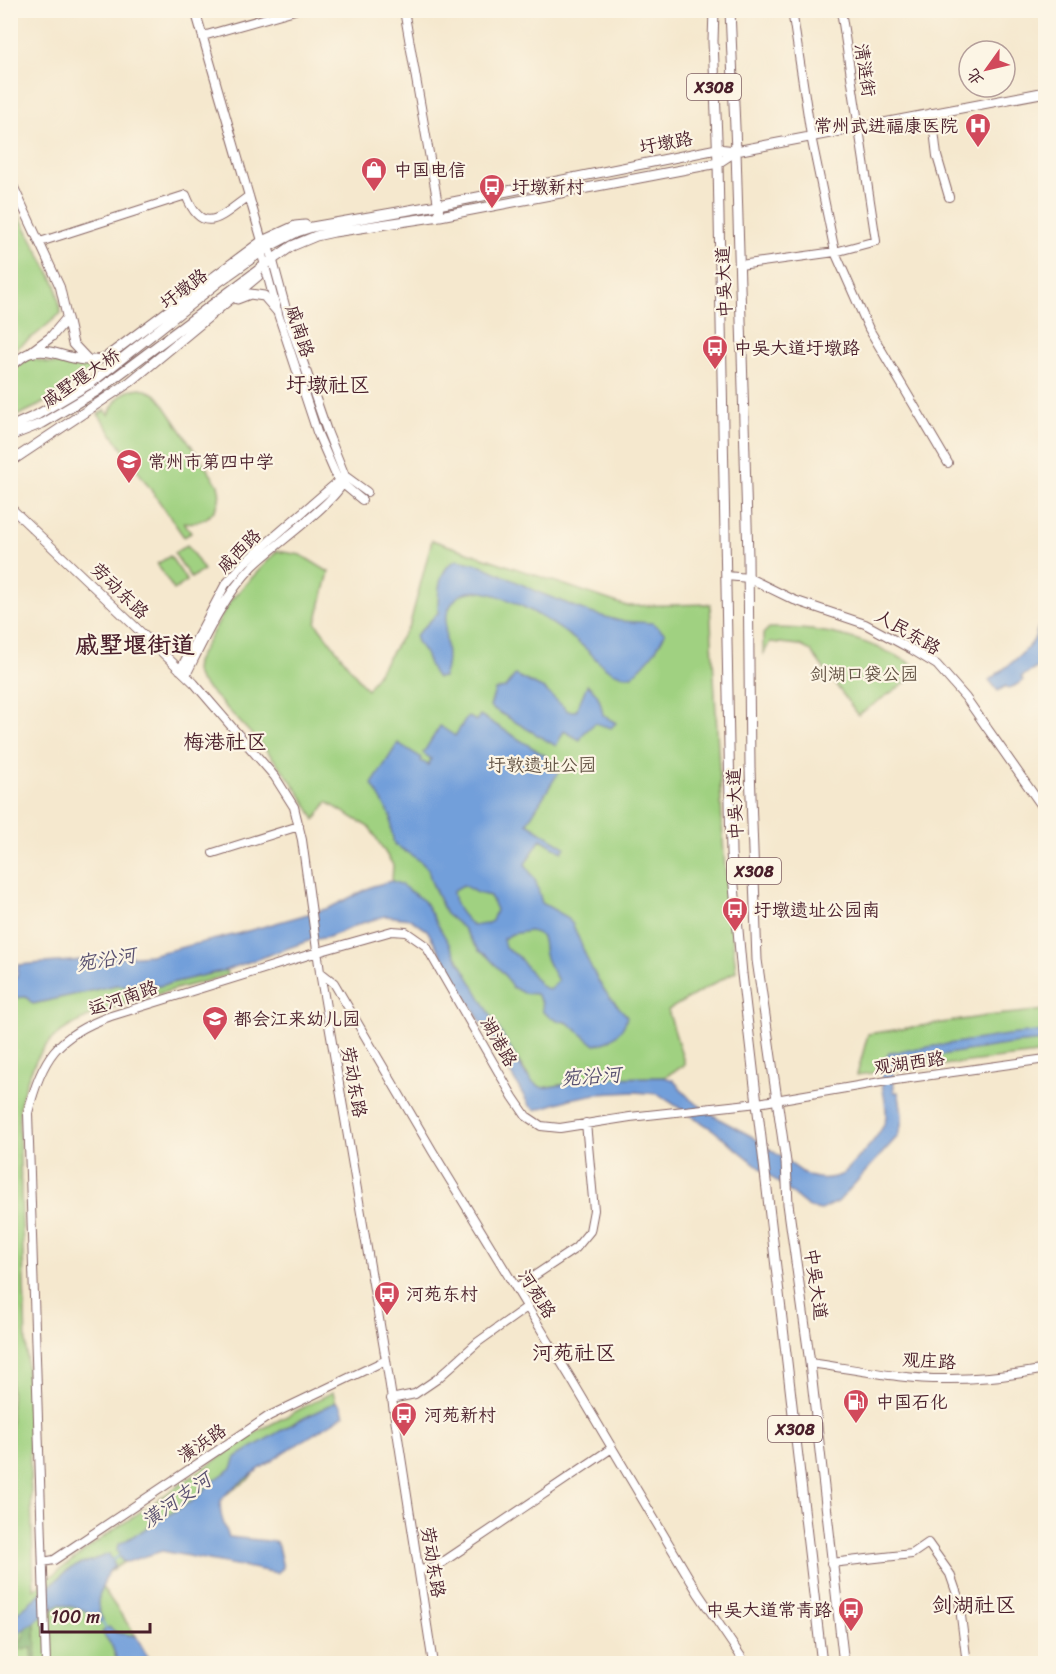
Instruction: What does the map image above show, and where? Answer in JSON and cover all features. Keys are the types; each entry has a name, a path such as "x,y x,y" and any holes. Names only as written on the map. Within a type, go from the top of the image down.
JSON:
{"main road":[{"name":"中吴大道","path":"714,10 712,41 718,163 731,853 742,975 822,1664"},
{"name":"中吴大道","path":"730,10 749,578 750,769 757,960 786,1161 788,1204 810,1363 844,1664"},
{"path":"736,150 1046,92"},
{"name":"圩墩路","path":"159,330 264,246 295,226 335,224 717,149 736,150"},
{"name":"圩墩路","path":"164,339 292,246 316,236 440,216 718,163 736,150"},
{"path":"28,354 42,350 70,359 89,361 105,358 189,294 264,246"},
{"path":"10,462 130,381 213,315 268,265"},
{"path":"177,330 213,315 241,296 250,294 264,296 277,311"},
{"path":"67,318 73,344 89,361"},
{"path":"10,366 51,337 67,318"},
{"name":"戚墅堰大桥","path":"10,427 37,415 91,383 159,330"},
{"name":"戚墅堰大桥","path":"10,436 43,423 97,391 164,339"}],"street":[{"name":"戚南路","path":"195,10 264,246 277,311 317,432 342,480 364,496"},
{"path":"203,36 295,10"},
{"path":"404,10 440,216"},
{"path":"792,10 810,136 835,252 870,328 948,463"},
{"name":"清涟街","path":"835,252 876,241 841,10"},
{"path":"932,113 937,156 949,198"},
{"path":"10,179 60,286 67,318"},
{"path":"40,242 186,195 192,211 203,221 214,221 249,196"},
{"path":"740,265 835,252"},
{"name":"戚南路","path":"268,265 342,480"},
{"name":"戚西路","path":"183,673 232,591 268,551 329,500 342,480"},
{"name":"劳动东路","path":"10,507 183,673 275,777 294,807 299,826 316,942 386,1360 433,1664"},
{"name":"人民东路","path":"726,576 749,578 794,600 865,624 937,666 966,698 1046,812"},
{"path":"213,853 299,826"},
{"name":"湖港路","path":"318,952 392,931 406,932 426,946 526,1116 542,1126 560,1128 678,1111 758,1103"},
{"name":"运河南路","path":"46,1664 28,1113 35,1083 56,1047 76,1031 93,1022 318,952"},
{"name":"河苑路","path":"321,972 334,983 698,1593 746,1664"},
{"name":"观湖西路","path":"777,1100 881,1082 1046,1059"},
{"path":"758,1103 777,1100"},
{"path":"516,1288 576,1248 590,1231 594,1210 586,1123"},
{"path":"391,1399 415,1394 437,1379 478,1342 528,1307"},
{"name":"潢浜路","path":"43,1562 54,1560 269,1416 386,1360"},
{"name":"观庄路","path":"810,1363 948,1379 1046,1369"},
{"path":"419,1569 434,1568 612,1448"},
{"path":"831,1563 912,1554 928,1543 950,1574 959,1600 967,1664"}],"green space":[{"path":"10,199 56,285 61,313 11,352"},
{"path":"30,358 48,363 77,366 104,363 48,400 11,418 10,372"},
{"path":"141,388 155,394 160,399 218,485 219,501 216,507 212,513 200,521 184,522 191,533 184,537 98,414 105,410 109,415 121,396 130,390"},
{"name":"圩敦遗址公园","path":"432,540 627,606 710,604 724,857 736,971 668,1010 685,1065 664,1077 603,1078 542,1088 533,1083 415,907 387,903 393,865 370,828 327,802 315,820 292,782 199,680 195,671 196,662 231,600 277,551 301,555 329,572 316,623 367,690 410,624"},
{"path":"187,545 204,570 191,578 174,553"},
{"path":"170,556 187,581 174,590 157,564"},
{"name":"剑湖口袋公园","path":"769,628 827,632 861,641 914,665 912,678 858,715 811,651 799,645 770,642 763,655 763,634"},
{"path":"226,970 227,975 109,1009 66,1029 51,1040 41,1052 24,1089 20,1104 19,1128 34,1589 105,1536 260,1430 333,1392 336,1402 292,1424 248,1480 106,1574 102,1587 136,1636 112,1646 118,1663 11,1663 11,998 26,997 34,1004 116,985 159,986"},
{"path":"1045,1010 1045,1053 857,1075 868,1034 987,1016"},
{"path":"35,1621 36,1663 33,1663 32,1648 17,1649 17,1656 11,1656 10,1651 21,1641 25,1628"}],"water":[{"path":"457,560 481,565 540,593 591,613 620,621 652,623 665,633 655,651 632,676 621,675 603,666 560,629 520,605 500,596 481,592 464,593 453,602 448,611 445,629 446,667 443,677 437,678 415,636 438,613 442,576 450,564"},
{"path":"1045,620 1045,653 1041,656 1040,666 1021,677 1023,680 1016,685 1008,689 1006,686 998,691 989,680 1026,649"},
{"path":"515,675 544,689 568,711 576,711 587,685 597,694 603,715 616,723 611,728 595,723 580,740 564,731 556,746 490,707 495,690 505,688"},
{"path":"480,715 546,756 544,760 560,770 527,823 565,847 562,852 541,839 525,864 536,882 542,903 567,917 573,925 599,982 627,1016 620,1031 606,1042 595,1045 568,1023 551,1018 543,1012 542,1003 536,994 523,993 512,987 504,974 479,951 463,928 446,914 428,869 419,860 394,844 391,817 372,784 398,743 422,758 421,761 428,765 431,759 423,753 440,726 455,736 468,716 476,721","holes":["463,885 477,893 490,896 496,910 492,921 473,926 462,914 455,902 453,891","529,931 542,937 546,958 558,981 550,990 541,986 518,956 505,948 503,939 512,934"]},
{"name":"宛沿河","path":"392,881 424,901 524,1072 533,1083 543,1088 603,1078 664,1077 673,1080 691,1100 751,1136 808,1176 826,1178 843,1174 880,1131 886,1117 882,1070 889,1053 1045,1031 1045,1041 896,1062 893,1068 894,1092 898,1092 902,1115 897,1137 838,1202 821,1210 810,1208 712,1129 658,1094 635,1092 596,1094 570,1099 536,1110 529,1105 427,930 410,919 385,916 329,937 311,940 226,970 159,986 116,985 33,1004 26,997 11,998 11,980 17,977 18,965 150,955 329,908 373,886"},
{"path":"336,1402 341,1406 344,1415 239,1483 221,1501 221,1515 229,1537 277,1542 283,1568 277,1573 162,1551 127,1562 122,1561 117,1551 118,1545 199,1497 209,1484 232,1468 236,1457 292,1424"},
{"path":"109,1554 115,1566 108,1573 99,1596 98,1607 103,1620 97,1625 82,1609 60,1604 20,1632 11,1644 11,1615 17,1613 71,1568"},
{"path":"109,1627 117,1633 136,1636 151,1663 118,1663 112,1646 102,1632"}],"waterway":[{"name":"潢河支河","path":"110,1562 120,1555"},
{"path":"100,1619 107,1630"}],"place":[{"name":"常州武进福康医院","path":"978,149"},
{"name":"中国电信","path":"374,193"},
{"name":"圩墩新村","path":"492,210"},
{"name":"中吴大道圩墩路","path":"715,371"},
{"name":"常州市第四中学","path":"129,485"},
{"name":"圩墩遗址公园南","path":"735,933"},
{"name":"都会江来幼儿园","path":"215,1042"},
{"name":"河苑东村","path":"387,1317"},
{"name":"中国石化","path":"856,1425"},
{"name":"河苑新村","path":"404,1438"},
{"name":"中吴大道常青路","path":"851,1633"}],"district":[{"name":"圩墩社区","path":"328,385"},
{"name":"戚墅堰街道","path":"135,645"},
{"name":"梅港社区","path":"225,742"},
{"name":"河苑社区","path":"574,1353"},
{"name":"剑湖社区","path":"974,1605"}]}
